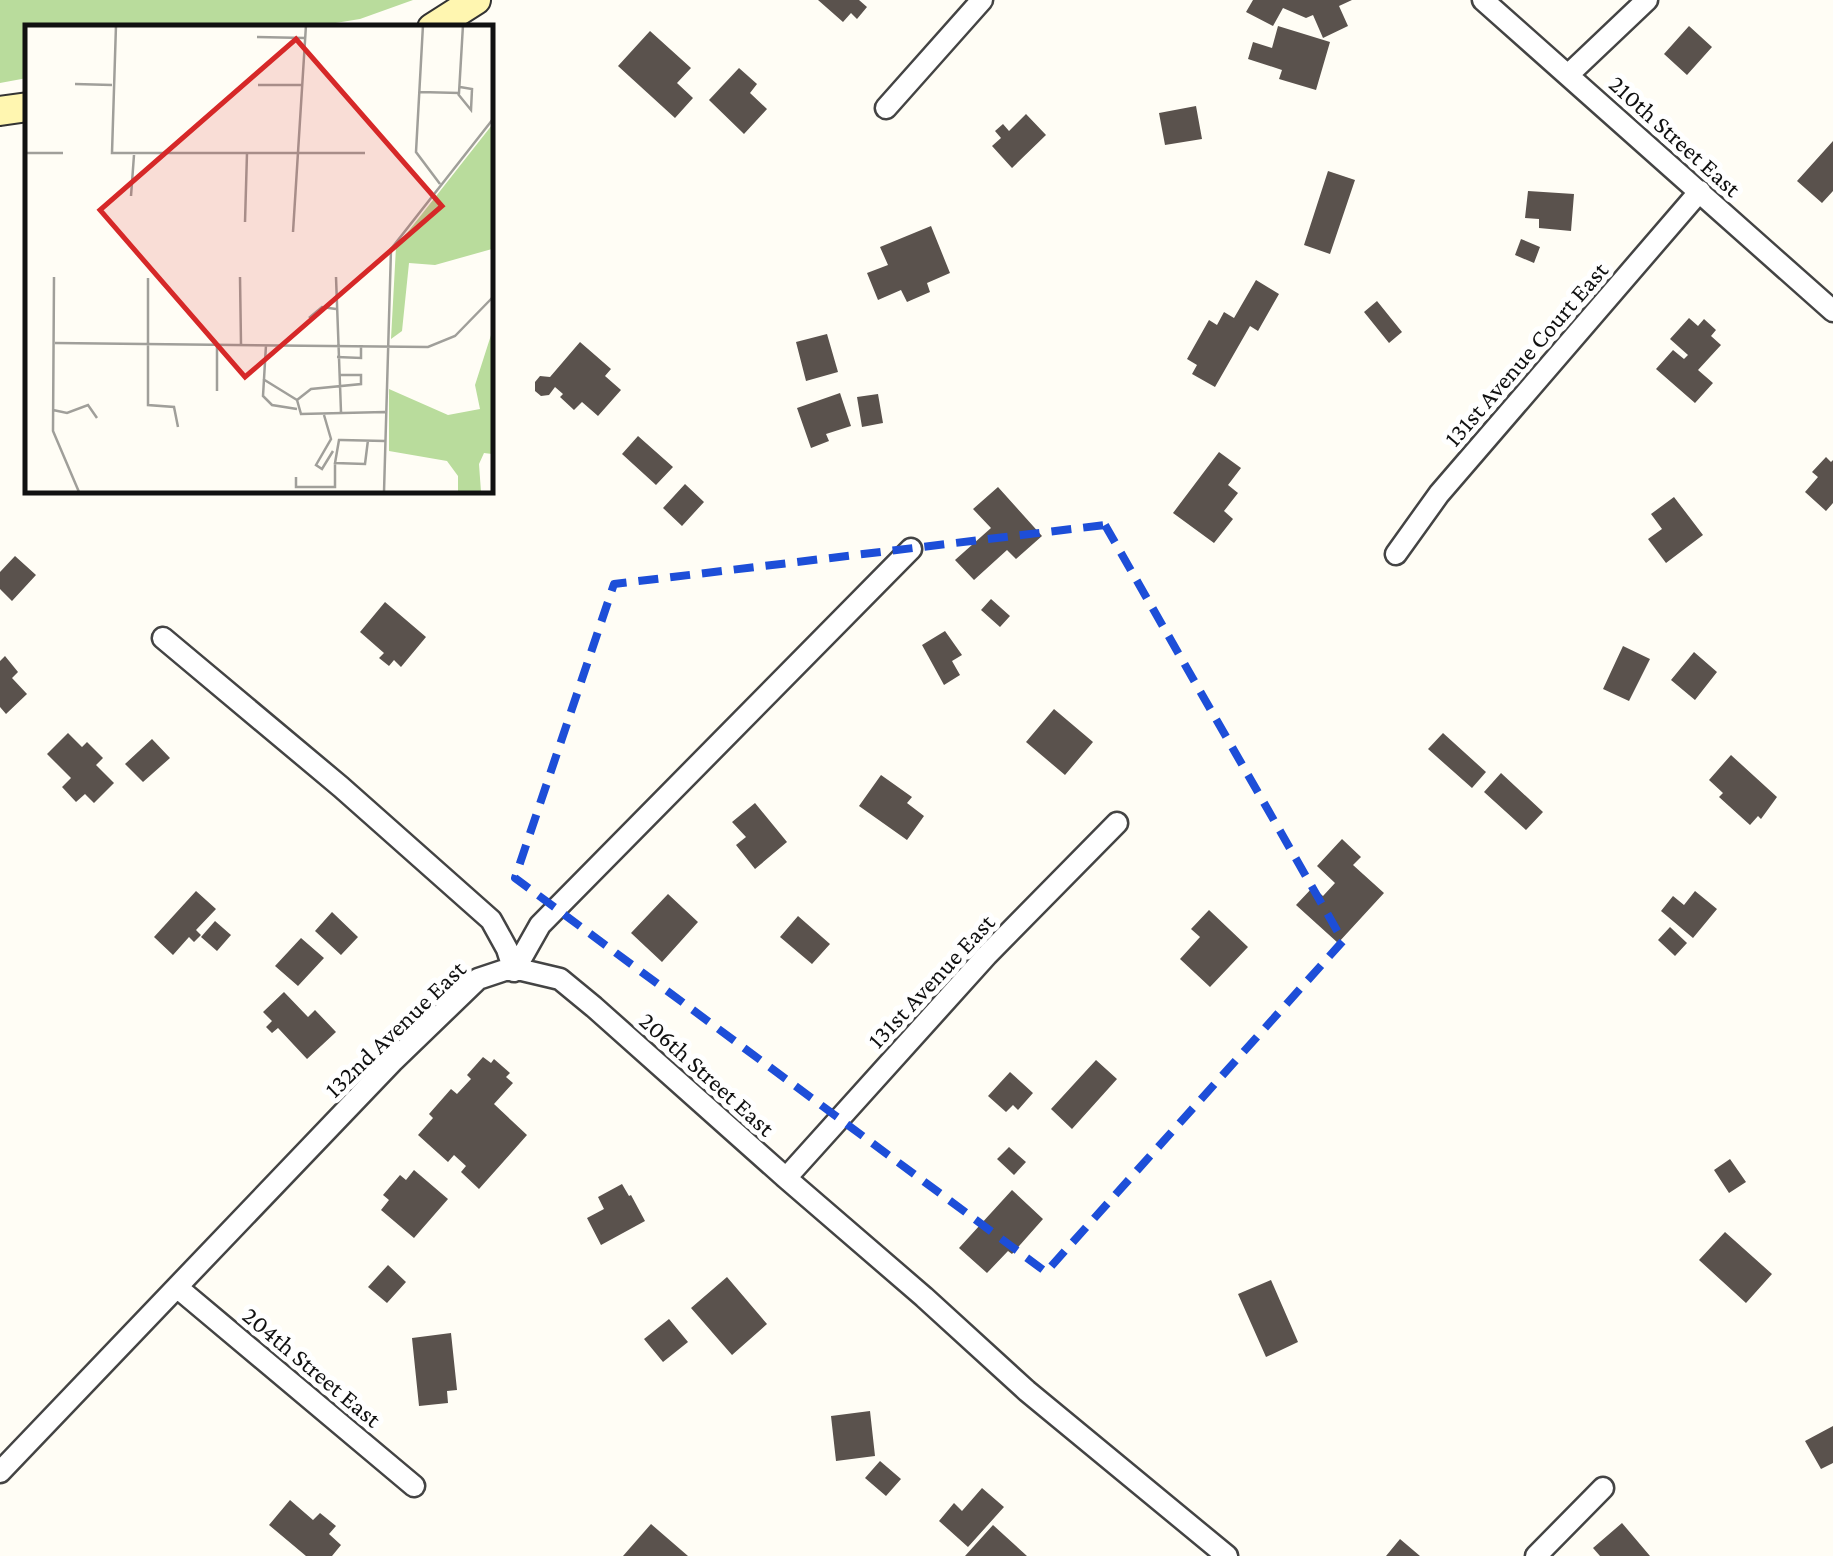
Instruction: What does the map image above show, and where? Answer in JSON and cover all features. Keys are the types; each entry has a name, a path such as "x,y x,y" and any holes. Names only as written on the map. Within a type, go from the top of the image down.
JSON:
{"main road":[{"path":"437,25 476,0"},
{"path":"0,111 25,107"}],"street":[{"path":"886,108 982,0"},
{"name":"210th Street East","path":"1483,0 1830,303"},
{"path":"1568,75 1647,0"},
{"name":"131st Avenue Court East","path":"1396,554 1439,494 1700,191"},
{"path":"514,971 540,925 911,549"},
{"path":"163,638 491,920 508,949 514,971"},
{"name":"131st Avenue East","path":"786,1178 987,955 1118,823"},
{"name":"132nd Avenue East","path":"0,1472 450,1005 478,979 504,970 514,971"},
{"name":"206th Street East","path":"514,971 560,980 594,1007 1027,1391 1226,1556"},
{"name":"204th Street East","path":"178,1288 414,1486"},
{"path":"1536,1556 1603,1488"}],"highlighted area":[{"path":"1105,525 1343,941 1046,1272 515,878 614,584"}],"green space":[{"path":"0,0 413,0 360,19 323,25 25,25 25,78 0,83"}],"building":[{"path":"818,0 859,0 867,7 857,19 851,13 843,22"},
{"path":"1253,0 1352,0 1339,6 1348,26 1323,38 1313,15 1306,18 1283,8 1273,26 1246,12"},
{"path":"1278,26 1330,42 1316,90 1279,79 1282,70 1248,59 1253,42 1272,48"},
{"path":"1689,26 1712,47 1687,75 1664,54"},
{"path":"650,31 691,68 677,83 693,98 675,118 618,66"},
{"path":"739,68 757,84 750,93 767,109 744,134 709,100"},
{"path":"1196,106 1202,139 1165,145 1159,113"},
{"path":"1026,114 1046,135 1012,168 992,146 1001,138 995,131 1003,124 1009,131"},
{"path":"1833,141 1833,191 1822,203 1797,181"},
{"path":"1328,171 1355,180 1330,254 1304,245"},
{"path":"1528,191 1574,194 1571,231 1539,228 1539,219 1525,218"},
{"path":"931,226 950,273 927,283 930,292 907,302 901,290 878,300 867,273 888,265 880,247"},
{"path":"1521,239 1540,247 1534,263 1515,255"},
{"path":"1256,280 1279,294 1258,331 1250,326 1215,387 1192,374 1197,365 1187,359 1209,320 1217,325 1224,312 1234,318"},
{"path":"1377,301 1402,332 1389,343 1364,312"},
{"path":"1689,318 1698,326 1704,319 1716,330 1711,336 1721,345 1698,370 1713,383 1695,403 1656,369 1673,350 1684,359 1688,355 1670,339"},
{"path":"827,334 838,372 806,381 796,342"},
{"path":"580,342 611,369 605,376 621,390 598,416 582,402 574,410 555,387 549,395 541,396 535,391 540,376 550,377"},
{"path":"840,393 851,426 826,434 829,441 811,448 797,408"},
{"path":"878,394 883,423 862,427 857,397"},
{"path":"638,436 673,467 656,485 622,454"},
{"path":"1219,452 1241,468 1228,485 1238,493 1224,511 1233,519 1214,543 1173,513"},
{"path":"1826,457 1833,460 1833,503 1826,511 1805,492 1818,477 1812,472"},
{"path":"685,484 704,502 682,526 663,508"},
{"path":"998,487 1042,536 1016,559 1007,550 974,580 955,560 991,528 973,509"},
{"path":"1674,497 1703,535 1666,563 1648,539 1662,529 1651,514"},
{"path":"15,556 36,575 12,601 0,589 0,572"},
{"path":"991,599 1010,616 1000,627 981,610"},
{"path":"385,602 426,637 401,667 394,660 389,666 379,658 384,653 360,632"},
{"path":"945,631 962,655 952,661 960,675 944,685 922,645"},
{"path":"1623,646 1650,659 1629,701 1603,689"},
{"path":"1694,652 1717,672 1695,700 1671,680"},
{"path":"5,656 18,672 12,678 27,694 6,714 0,707 0,661"},
{"path":"1054,709 1093,742 1065,775 1026,742"},
{"path":"68,733 82,747 87,742 103,758 96,765 114,783 94,803 85,794 76,802 62,787 71,778 47,754"},
{"path":"1443,733 1486,772 1472,788 1428,749"},
{"path":"152,739 170,758 143,782 125,764"},
{"path":"1731,755 1777,797 1761,819 1758,816 1750,825 1719,797 1723,793 1709,780"},
{"path":"1501,773 1543,812 1526,830 1484,792"},
{"path":"881,775 912,797 907,803 924,816 907,840 859,806"},
{"path":"755,803 787,842 755,869 736,845 746,837 732,822"},
{"path":"1342,839 1361,857 1353,865 1384,893 1338,943 1296,905 1313,887 1323,896 1335,883 1317,866"},
{"path":"196,891 216,909 196,930 201,935 194,942 189,937 173,955 154,937"},
{"path":"1695,891 1717,909 1693,938 1661,911 1673,896 1684,905"},
{"path":"668,894 698,922 662,962 631,933"},
{"path":"1209,910 1248,947 1210,987 1180,959 1200,937 1191,929"},
{"path":"332,912 358,937 341,955 315,931"},
{"path":"798,916 830,944 812,964 780,937"},
{"path":"215,921 231,935 217,951 201,937"},
{"path":"1670,927 1687,943 1675,956 1658,940"},
{"path":"301,938 324,958 298,986 275,966"},
{"path":"284,992 308,1017 315,1010 336,1032 307,1059 278,1028 272,1033 266,1027 272,1021 263,1012"},
{"path":"483,1057 491,1063 494,1059 510,1073 506,1077 513,1083 494,1104 527,1135 479,1189 461,1172 466,1166 454,1155 448,1162 418,1135 433,1118 429,1114 451,1089 457,1094"},
{"path":"1096,1060 1117,1079 1072,1129 1051,1109"},
{"path":"1010,1072 1033,1093 1018,1110 1013,1105 1006,1112 988,1096"},
{"path":"1009,1147 1026,1162 1014,1175 997,1159"},
{"path":"1730,1159 1746,1182 1729,1193 1714,1170"},
{"path":"414,1170 448,1199 414,1238 381,1210 389,1200 383,1195 400,1175 406,1180"},
{"path":"622,1184 645,1221 601,1245 587,1218 604,1209 598,1197"},
{"path":"1012,1190 1043,1219 1012,1254 1008,1251 987,1273 959,1248"},
{"path":"1725,1232 1772,1274 1746,1303 1699,1260"},
{"path":"388,1265 406,1282 387,1303 368,1287"},
{"path":"727,1277 767,1324 732,1355 691,1308"},
{"path":"1271,1280 1298,1342 1266,1357 1238,1294"},
{"path":"669,1319 688,1342 663,1362 644,1339"},
{"path":"451,1333 457,1390 447,1391 448,1403 419,1406 412,1338"},
{"path":"870,1411 875,1456 836,1461 831,1416"},
{"path":"1833,1426 1833,1463 1821,1469 1805,1441"},
{"path":"880,1461 901,1479 886,1496 865,1478"},
{"path":"982,1488 1004,1507 968,1547 939,1521 954,1503 962,1511"},
{"path":"290,1500 313,1520 320,1513 336,1526 329,1534 341,1545 332,1556 306,1556 269,1525"},
{"path":"1622,1523 1650,1556 1600,1556 1593,1548"},
{"path":"651,1524 688,1556 623,1556"},
{"path":"993,1525 1027,1556 965,1556"},
{"path":"1400,1539 1420,1556 1386,1556"}]}
